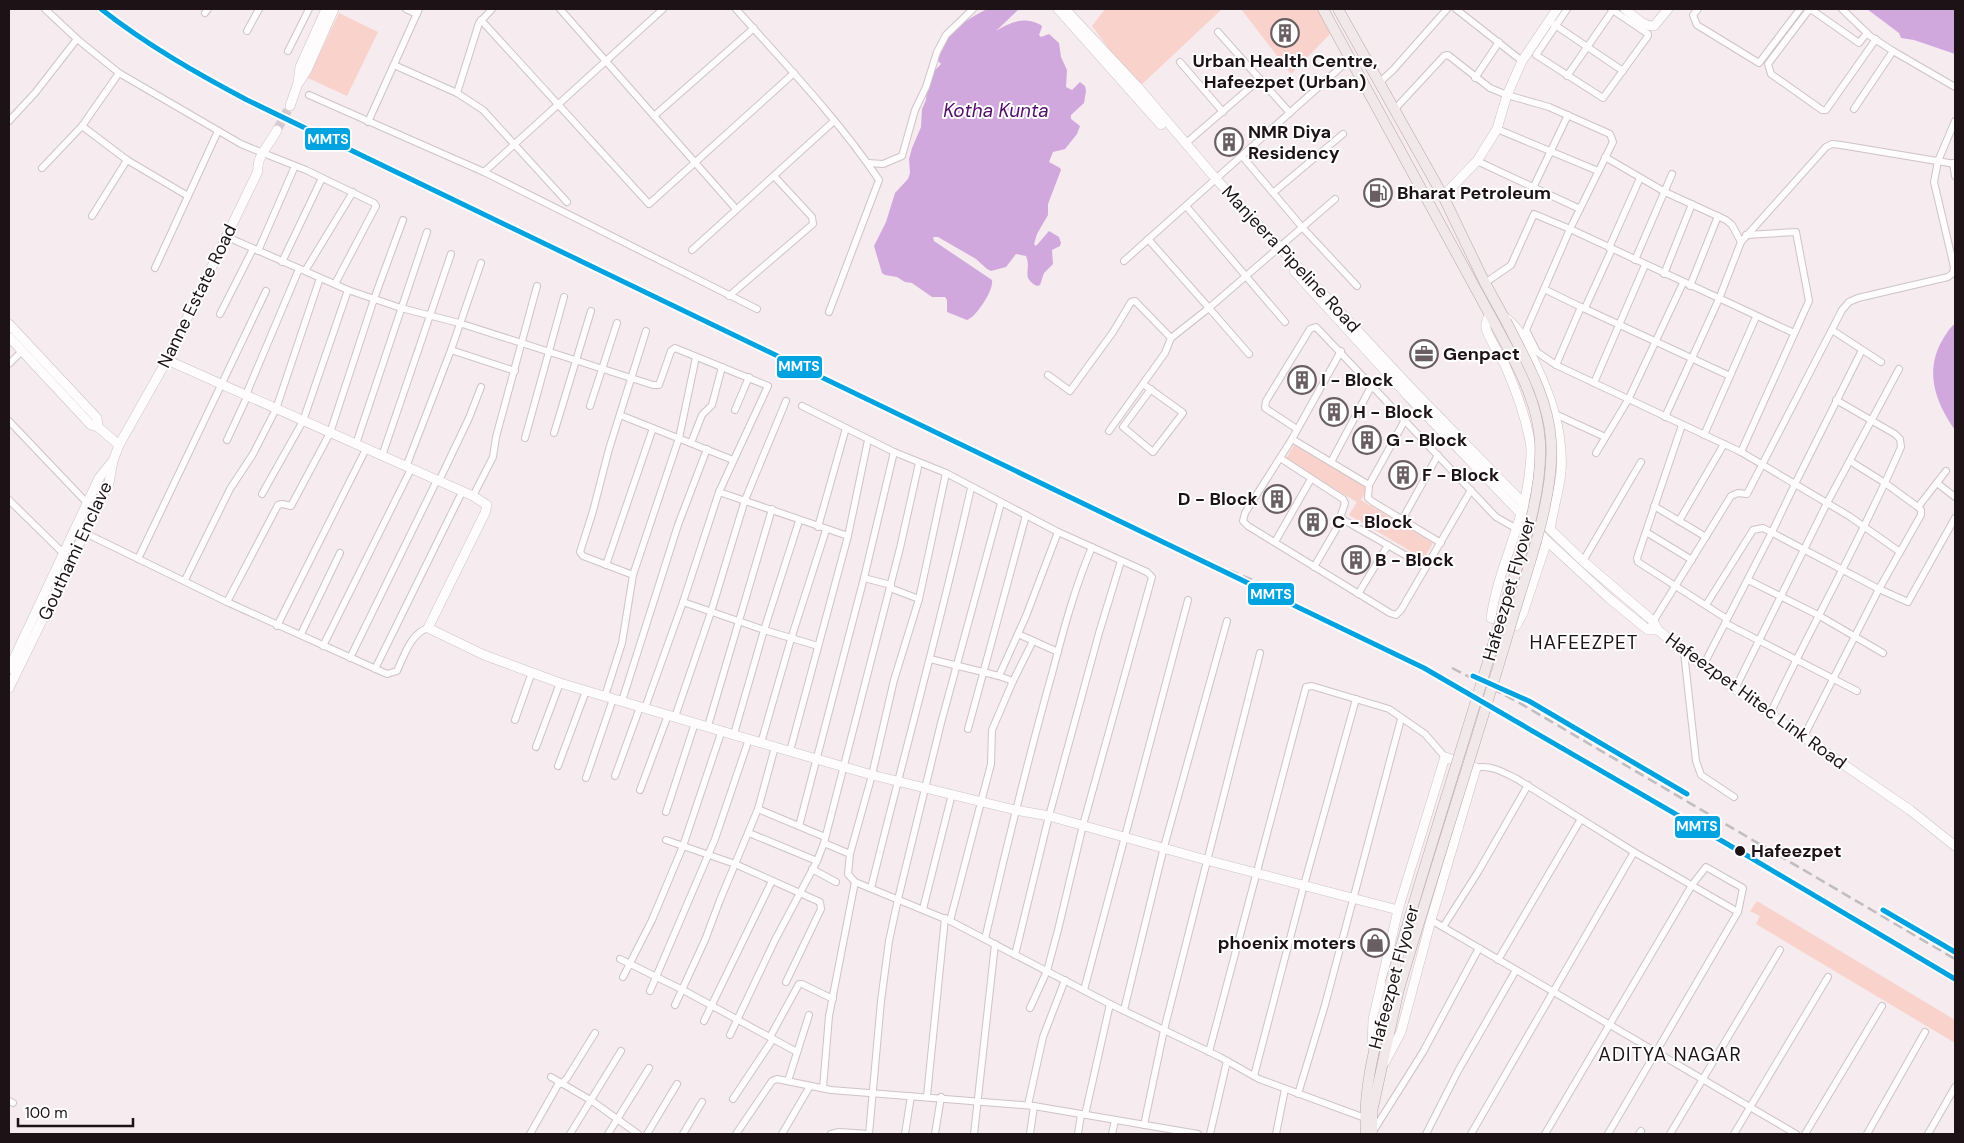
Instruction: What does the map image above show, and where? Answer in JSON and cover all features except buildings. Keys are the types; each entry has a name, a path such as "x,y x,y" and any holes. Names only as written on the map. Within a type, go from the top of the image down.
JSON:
{"main road":[{"name":"Hafeezpet Flyover","path":"1323,9 1352,58 1469,278 1490,314 1502,321 1528,363 1548,423 1551,441 1545,504 1496,674 1394,986 1376,1070"},
{"path":"1338,9 1443,196 1502,321"},
{"path":"1366,1134 1365,1118 1376,1070"},
{"path":"1372,1134 1376,1070"}],"street":[{"path":"45,9 77,39 119,73 241,144 295,166 374,203 376,206 336,284"},
{"path":"247,31 259,9"},
{"path":"288,50 309,9"},
{"path":"290,106 298,83 300,68 326,9"},
{"path":"298,83 307,70 334,9"},
{"path":"368,122 418,11 406,9"},
{"path":"457,93 473,38 481,20 492,9"},
{"path":"484,172 663,9"},
{"path":"736,9 794,73 880,180 829,312"},
{"path":"868,163 883,164 902,156 915,110 926,87 937,52 946,34 973,9"},
{"name":"Manjeera Pipeline Road","path":"1058,9 1214,181 1425,408 1507,500 1547,541 1610,599 1648,630"},
{"path":"1456,9 1522,61"},
{"path":"1557,9 1536,55 1567,76 1603,98 1648,34 1612,9 1567,76"},
{"path":"1443,196 1478,161 1497,128 1506,95 1522,61 1552,23 1567,9"},
{"path":"1625,9 1651,27 1668,9"},
{"path":"1698,9 1693,15 1697,25 1759,63 1800,9"},
{"path":"1842,9 1867,33 1893,51 1955,87"},
{"path":"563,10 736,209"},
{"path":"1380,82 1393,70 1443,10"},
{"path":"1867,33 1859,43 1812,10 1808,11 1768,64 1771,74 1822,110 1826,110 1876,39"},
{"name":"Manjeera Pipeline Road","path":"1071,11 1186,144 1214,181"},
{"path":"481,20 649,204 794,73"},
{"path":"1552,23 1623,71"},
{"path":"654,116 754,28"},
{"path":"1218,32 1290,113"},
{"path":"9,121 35,93 77,39"},
{"path":"1475,78 1499,42"},
{"path":"1854,109 1893,51"},
{"path":"1394,110 1444,56 1451,56 1475,78 1506,95 1549,107 1610,134 1613,142 1570,229 1526,330 1537,352 1556,365 1741,452 1827,503 1900,552"},
{"path":"1124,261 1352,58"},
{"path":"1180,62 1223,112"},
{"path":"394,66 457,93 483,110 567,202"},
{"path":"42,168 82,126 119,73"},
{"path":"1186,144 1260,79"},
{"path":"309,95 484,172 576,216 757,309"},
{"path":"1533,188 1568,115"},
{"path":"692,250 834,121"},
{"path":"1658,630 1648,630 1731,496 1738,493 1747,494 1842,310 1849,302 1858,298 1948,277 1953,273 1954,267 1934,182 1938,161 1955,121"},
{"path":"82,126 127,160 188,196"},
{"path":"1497,128 1598,171"},
{"path":"155,268 218,131"},
{"name":"Nanne Estate Road","path":"112,461 119,445 167,360 225,236 258,171 257,166 265,154 268,142 275,134"},
{"path":"1274,192 1343,134"},
{"path":"1665,417 1719,299 1741,242 1826,147 1832,144 1954,164 1955,176"},
{"path":"1242,156 1302,227 1357,286"},
{"path":"1605,157 1665,192 1718,216 1732,225 1741,242"},
{"path":"92,216 127,160"},
{"path":"1478,161 1580,210"},
{"path":"220,314 255,250 295,166"},
{"path":"1635,260 1672,174"},
{"path":"729,296 813,224 812,217 774,176"},
{"path":"282,262 322,178"},
{"path":"1556,365 1610,249 1640,178"},
{"path":"227,440 302,270 353,192"},
{"path":"1109,431 1165,353 1171,338 1246,277 1335,199"},
{"path":"1664,274 1692,204"},
{"path":"1186,206 1285,322"},
{"path":"1485,283 1510,265 1534,214 1794,333"},
{"path":"1596,453 1628,400 1718,216"},
{"path":"227,602 278,505 291,506 330,433 374,299 403,220"},
{"path":"356,444 427,232"},
{"path":"1741,452 1809,302 1796,232 1746,235"},
{"path":"225,236 348,290 401,308 459,322 657,386 673,348 768,386 719,492 683,602 615,776"},
{"path":"1148,239 1249,354"},
{"path":"382,456 451,254"},
{"path":"323,646 409,468 481,263"},
{"path":"1594,383 1645,265"},
{"path":"185,580 230,489 254,454 276,409 320,278"},
{"path":"473,496 493,457 496,437 537,286"},
{"path":"1544,289 1730,376"},
{"path":"262,494 303,421 348,290"},
{"path":"138,558 266,291"},
{"path":"525,438 564,297"},
{"path":"1048,375 1070,391 1113,332 1132,302 1135,301 1171,338"},
{"path":"554,433 591,311"},
{"path":"1490,314 1486,322 1486,330 1505,366 1519,400 1531,443 1529,480 1524,504 1491,618 1516,626 1523,613 1547,541"},
{"path":"1704,435 1756,316"},
{"path":"1502,321 1517,326 1544,381 1555,414 1560,444 1561,473 1550,529"},
{"path":"590,406 617,323"},
{"path":"9,324 97,418 98,427"},
{"path":"1297,429 1265,408 1266,401 1310,329 1316,327 1341,351 1496,517 1517,529"},
{"path":"1832,330 1881,362"},
{"path":"633,574 582,556 580,552 646,331"},
{"path":"9,337 91,425 98,427 119,445"},
{"path":"451,350 515,371"},
{"path":"1703,666 1748,580 1862,350"},
{"path":"9,364 22,351"},
{"path":"1341,351 1292,439 1245,514 1243,521 1248,526 1358,594 1396,615 1402,610 1471,490"},
{"path":"613,699 633,574 678,438 696,357"},
{"path":"167,360 473,496 487,505 428,628"},
{"path":"692,443 702,415 712,405 722,367"},
{"path":"1735,689 1827,503 1899,369"},
{"path":"735,410 749,377"},
{"path":"1144,384 1151,389 1183,413 1153,452 1123,427 1151,389"},
{"path":"1330,462 1372,385"},
{"path":"350,658 469,418 481,387"},
{"path":"1138,391 1146,397"},
{"path":"1770,714 1864,527 1902,444 1895,434 1836,400"},
{"path":"640,790 711,612 744,500 786,401"},
{"path":"802,406 868,440 946,473 1058,532 1121,562 1148,572 1153,579 1083,825 1058,930 1046,971 1030,1008"},
{"name":"Manjeera Pipeline Road","path":"1425,408 1524,504"},
{"path":"1555,414 1605,437"},
{"path":"620,415 733,460"},
{"path":"1405,420 1369,485 1368,498 1441,543"},
{"path":"9,421 88,504"},
{"path":"1682,425 1637,558 1638,562 1706,605 1726,621 1857,691"},
{"path":"606,565 654,428"},
{"path":"818,527 846,428"},
{"path":"1292,439 1369,485"},
{"path":"790,751 848,536 868,440"},
{"path":"1679,521 1724,444"},
{"path":"278,626 366,449"},
{"path":"586,778 613,699 707,450"},
{"path":"799,826 864,578 894,452"},
{"path":"1402,520 1438,455"},
{"path":"1280,458 1343,499 1346,503 1342,519 1314,566"},
{"name":"Gouthami Enclave","path":"9,669 99,478 112,461"},
{"name":"Gouthami Enclave","path":"9,688 109,483 112,461"},
{"path":"1804,736 1879,589 1921,514 1921,510 1918,507 1850,461"},
{"path":"1583,561 1641,462"},
{"path":"730,1035 799,891 817,861 825,840 890,587 919,463"},
{"path":"1918,507 1946,471"},
{"path":"946,473 919,599 894,680 872,775 850,854 848,874 855,882 948,920 1254,1076 1365,1118"},
{"path":"1275,542 1311,479"},
{"path":"1937,483 1955,497"},
{"path":"871,888 946,600 972,488"},
{"path":"375,669 462,492"},
{"path":"719,492 799,521 848,536"},
{"path":"9,500 64,553"},
{"path":"831,1134 839,1132 868,1134 889,941 925,787 1001,503"},
{"name":"Hafeezpet Hitec Link Road","path":"1524,504 1583,561 1653,621 1658,630 1684,652 1770,714 1910,810 1955,846"},
{"path":"1654,506 1706,537"},
{"path":"708,726 772,510"},
{"path":"968,729 1026,515"},
{"path":"1706,605 1753,530 1764,528 1842,570 1908,602 1955,518"},
{"path":"1342,519 1426,567"},
{"path":"734,734 764,630 799,521"},
{"path":"761,743 791,639 826,530"},
{"path":"999,676 1044,574 1058,532"},
{"path":"1646,532 1692,560"},
{"path":"85,533 278,626 301,634 323,646 387,674 397,670 414,637 422,630 428,628 484,655 560,683 774,747 872,775 982,800 1015,810 1049,816 1206,860 1398,910"},
{"path":"1358,594 1388,545"},
{"path":"985,939 1015,810 1058,652 1078,580 1092,547"},
{"path":"301,634 340,553"},
{"path":"1015,955 1049,816 1099,633 1121,562"},
{"path":"864,578 919,599"},
{"path":"1748,580 1818,616 1883,653"},
{"path":"1084,990 1188,600"},
{"path":"683,602 791,639 818,646"},
{"path":"1124,1010 1164,847 1227,621"},
{"path":"1018,634 1058,652"},
{"path":"927,1096 948,920 982,800 990,764 992,730 1033,641"},
{"path":"1684,652 1696,761 1701,775 1734,797"},
{"path":"1144,1125 1164,1030 1260,653"},
{"path":"930,659 983,671 1013,681"},
{"path":"515,720 532,672"},
{"path":"536,747 560,683"},
{"path":"1209,1052 1306,687 1312,686 1388,709 1425,734 1445,757 1476,768 1483,766 1504,772 1528,785 1634,852 1738,912"},
{"path":"558,766 586,691"},
{"path":"1254,1076 1304,885 1356,699"},
{"path":"1298,1094 1325,1005 1401,718"},
{"path":"666,812 695,722"},
{"path":"623,978 652,920 683,846 722,730"},
{"path":"650,991 708,855 749,739"},
{"path":"675,1005 705,940 749,833 758,809 774,747"},
{"path":"1376,1070 1373,1020 1398,910 1445,757"},
{"path":"1376,1070 1401,1032 1431,920 1476,768"},
{"path":"1443,927 1478,872 1528,785"},
{"path":"923,909 952,794"},
{"path":"1430,802 1464,812"},
{"path":"758,809 799,826 850,854"},
{"path":"1498,960 1581,819"},
{"path":"749,833 817,861"},
{"path":"666,840 735,864 820,902 822,907 786,982"},
{"path":"1471,1134 1634,852"},
{"path":"1545,1134 1692,885 1706,867 1743,888 1738,912 1608,1134"},
{"path":"812,870 836,882"},
{"path":"704,1021 772,881"},
{"path":"822,1088 829,1016 855,882"},
{"path":"1431,920 1796,1134"},
{"path":"974,1134 995,944"},
{"path":"1372,1134 1423,1052 1479,948"},
{"path":"1670,1134 1780,950"},
{"path":"620,959 683,990 797,1052"},
{"path":"1426,1134 1458,1070 1516,970"},
{"path":"1734,1134 1828,977"},
{"path":"1030,1134 1031,1106 1042,1037 1065,980"},
{"path":"733,1099 771,1038 799,984 833,998"},
{"path":"1078,1134 1110,1004"},
{"path":"1806,1134 1882,1006"},
{"path":"788,1081 809,1016"},
{"path":"1867,1134 1925,1032"},
{"path":"530,1134 560,1084 567,1078 595,1033"},
{"path":"570,1134 621,1051"},
{"path":"1210,1134 1227,1061"},
{"path":"608,1134 649,1068"},
{"path":"551,1077 592,1101 638,1134"},
{"path":"736,1134 774,1079 822,1088 872,1094 927,1096 1031,1106 1144,1125 1168,1132 1198,1134"},
{"path":"648,1134 677,1084"},
{"path":"782,1134 810,1086"},
{"path":"1928,1134 1955,1087"},
{"path":"1276,1134 1285,1089"},
{"path":"905,1134 911,1096"},
{"path":"935,1134 940,1097"},
{"path":"683,1134 702,1102"},
{"path":"1112,1134 1114,1120"}],"shaded area":[{"path":"1105,9 1222,9 1138,88 1092,26"},
{"path":"1241,9 1318,9 1330,34 1291,74"},
{"path":"339,13 378,32 347,96 308,78"},
{"path":"1294,445 1368,488 1361,500 1433,543 1424,559 1349,515 1357,502 1285,460"},
{"path":"1757,901 1955,1020 1955,1043 1756,924 1760,916 1750,911"}],"water":[{"name":"Kotha Kunta","path":"987,9 1019,9 996,31 1017,21 1035,22 1041,25 1039,35 1041,37 1049,34 1059,43 1061,57 1067,70 1066,87 1072,90 1080,82 1085,86 1086,91 1084,103 1071,115 1071,119 1080,126 1077,134 1065,149 1053,152 1049,162 1061,170 1048,204 1048,215 1037,234 1034,244 1036,246 1049,231 1059,237 1061,243 1060,246 1052,250 1053,264 1044,273 1040,285 1037,286 1029,279 1026,256 1016,254 1006,267 991,271 976,259 938,237 933,237 934,241 992,280 984,303 967,320 947,312 947,300 945,297 932,297 912,283 882,273 874,246 886,222 895,193 908,179 910,173 909,159 921,127 922,109 926,100 927,88 933,72 941,64 937,60 939,51 948,36 955,29"},
{"path":"1867,9 1955,9 1955,54 1914,40 1901,38 1899,33"},
{"path":"1955,324 1955,430 1937,397 1933,374 1937,351 1948,331"}],"tunnel":[{"path":"277,130 290,106"}],"railway":[{"path":"1201,559 1278,590"},
{"path":"1452,668 1518,702 1955,959"}],"transit line":[{"name":"MMTS","path":"101,9 136,35 172,58 247,100 1424,668 1955,979"},
{"name":"MMTS","path":"1473,676 1529,701 1687,794"},
{"name":"MMTS","path":"1883,910 1955,952"}],"place":[{"name":"Urban Health Centre, Hafeezpet (Urban)","path":"1285,33"},
{"name":"NMR Diya Residency","path":"1229,142"},
{"name":"Bharat Petroleum","path":"1378,193"},
{"name":"Genpact","path":"1424,354"},
{"name":"I - Block","path":"1302,380"},
{"name":"H - Block","path":"1334,412"},
{"name":"G - Block","path":"1367,440"},
{"name":"F - Block","path":"1403,475"},
{"name":"D - Block","path":"1277,499"},
{"name":"C - Block","path":"1313,522"},
{"name":"B - Block","path":"1356,560"},
{"name":"Hafeezpet","path":"1740,851"},
{"name":"phoenix moters","path":"1375,943"}],"district":[{"name":"HAFEEZPET","path":"1584,642"},
{"name":"ADITYA NAGAR","path":"1670,1054"}]}
